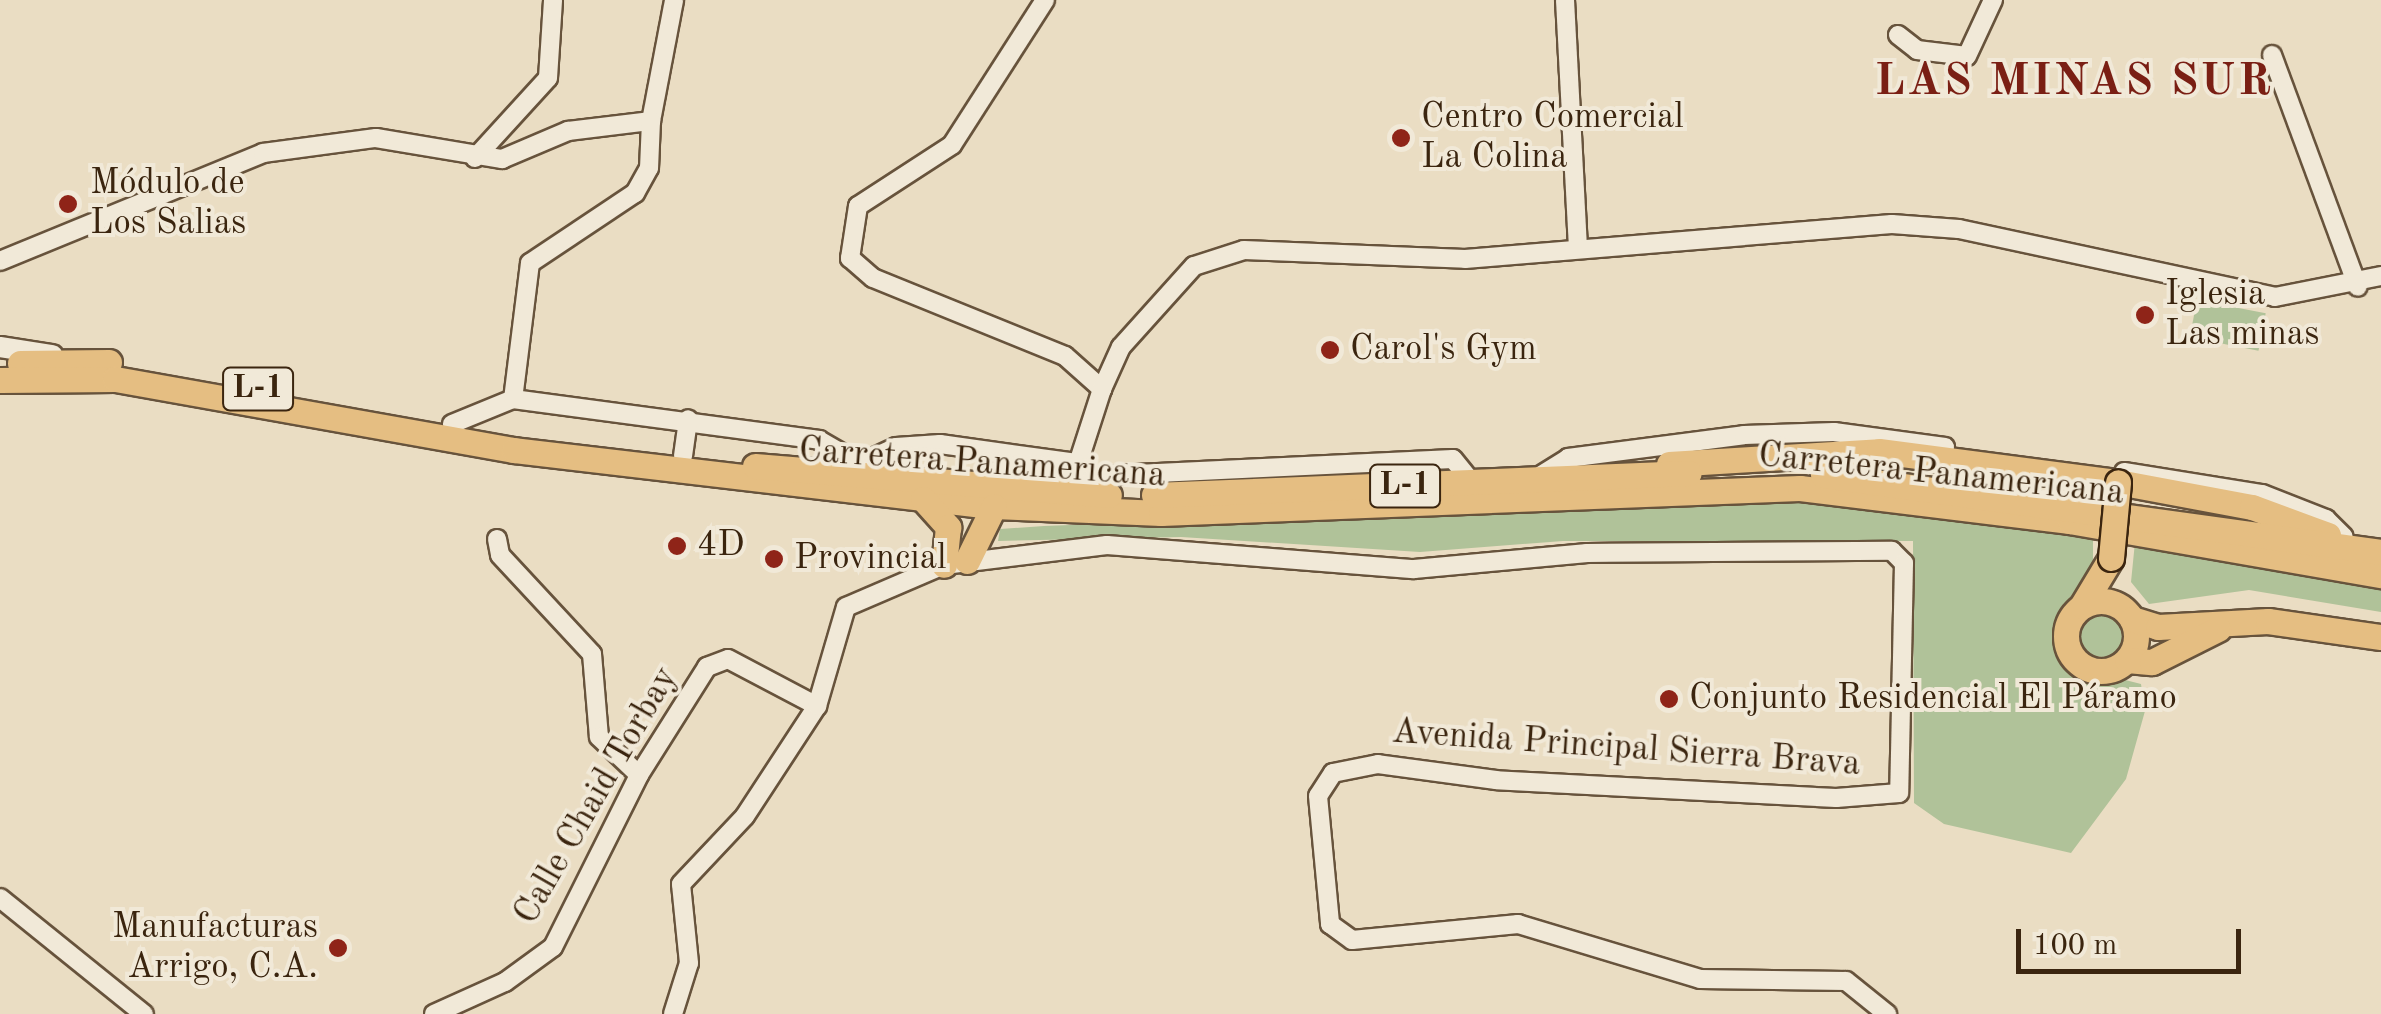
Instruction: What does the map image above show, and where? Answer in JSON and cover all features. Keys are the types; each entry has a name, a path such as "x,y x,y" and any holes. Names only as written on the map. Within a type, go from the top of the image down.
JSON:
{"main road":[{"name":"Carretera Panamericana","path":"0,367 64,356 452,424 683,456 849,468 1073,478 1471,482 1617,474 1897,480 2374,565"},
{"name":"Carretera Panamericana","path":"0,380 115,379 529,452 994,506 1161,512 1800,488 2070,521 2374,565"},
{"name":"L-1","path":"1617,474 1694,459 1879,452 2118,482 2299,521 2374,565"},
{"path":"2118,482 2111,558 2128,614 2126,660"},
{"path":"923,499 948,527 956,563"},
{"path":"956,563 994,506"},
{"path":"2111,558 2066,632 2078,662 2097,670 2126,660 2152,662 2236,620"},
{"path":"2082,606 2128,614 2158,627 2236,620 2381,637"}],"street":[{"path":"476,158 548,78 553,0"},
{"path":"513,399 530,262 635,193 649,168 651,121 674,0"},
{"path":"1046,0 952,144 858,206 850,258 873,278 1065,356 1102,389"},
{"path":"1565,0 1584,245"},
{"path":"1898,34 1917,50 1966,56 1994,0"},
{"path":"2272,55 2358,287"},
{"path":"0,261 262,153 376,138 476,158 534,152 568,131 651,121"},
{"path":"452,424 513,399 688,419 819,440 849,468 940,444 1073,478 1102,389 1121,347 1194,266 1244,250 1465,259 1584,245 1892,224 1959,230 2276,297 2358,287 2381,276"},
{"path":"0,347 64,356"},
{"path":"683,456 688,419"},
{"path":"1535,479 1568,458 1634,447 1834,432 2246,491 2326,520 2374,565"},
{"path":"497,539 500,556 592,654 598,737 639,775"},
{"name":"Avenida Principal Sierra Brava","path":"956,563 1107,545 1414,569 1588,553 1892,551 1904,563 1899,793 1836,798 1496,780 1378,764 1333,773 1318,796 1330,924 1352,940 1518,924 1700,979 1846,981 1887,1014"},
{"path":"673,1014 689,963 681,884 745,816 816,706 846,608 956,563"},
{"name":"Calle Chaid Torbay","path":"434,1014 506,982 553,946 639,775 707,668 728,659 816,706"},
{"path":"0,898 144,1014"}],"green space":[{"path":"2197,300 2266,313 2258,351 2190,337"},
{"path":"1824,497 2093,539 2093,575 2052,634 2074,667 2141,684 2145,711 2126,779 2071,853 1944,824 1914,803 1913,541 1563,541 1420,552 1181,537 998,541 1000,529 1044,526"},
{"path":"2135,542 2381,586 2381,612 2249,590 2149,604 2131,582"},
{"path":"2102,609 2119,616 2126,633 2119,650 2102,657 2085,650 2078,633 2085,616"}],"place":[{"name":"Centro Comercial La Colina","path":"1401,138"},
{"name":"Módulo de Los Salias","path":"68,204"},
{"name":"Iglesia Las minas","path":"2145,315"},
{"name":"Carol's Gym","path":"1330,350"},
{"name":"4D","path":"677,546"},
{"name":"Provincial","path":"774,559"},
{"name":"Conjunto Residencial El Páramo","path":"1669,699"},
{"name":"Manufacturas Arrigo, C.A.","path":"338,948"}],"district":[{"name":"LAS MINAS SUR","path":"2074,83"}]}
